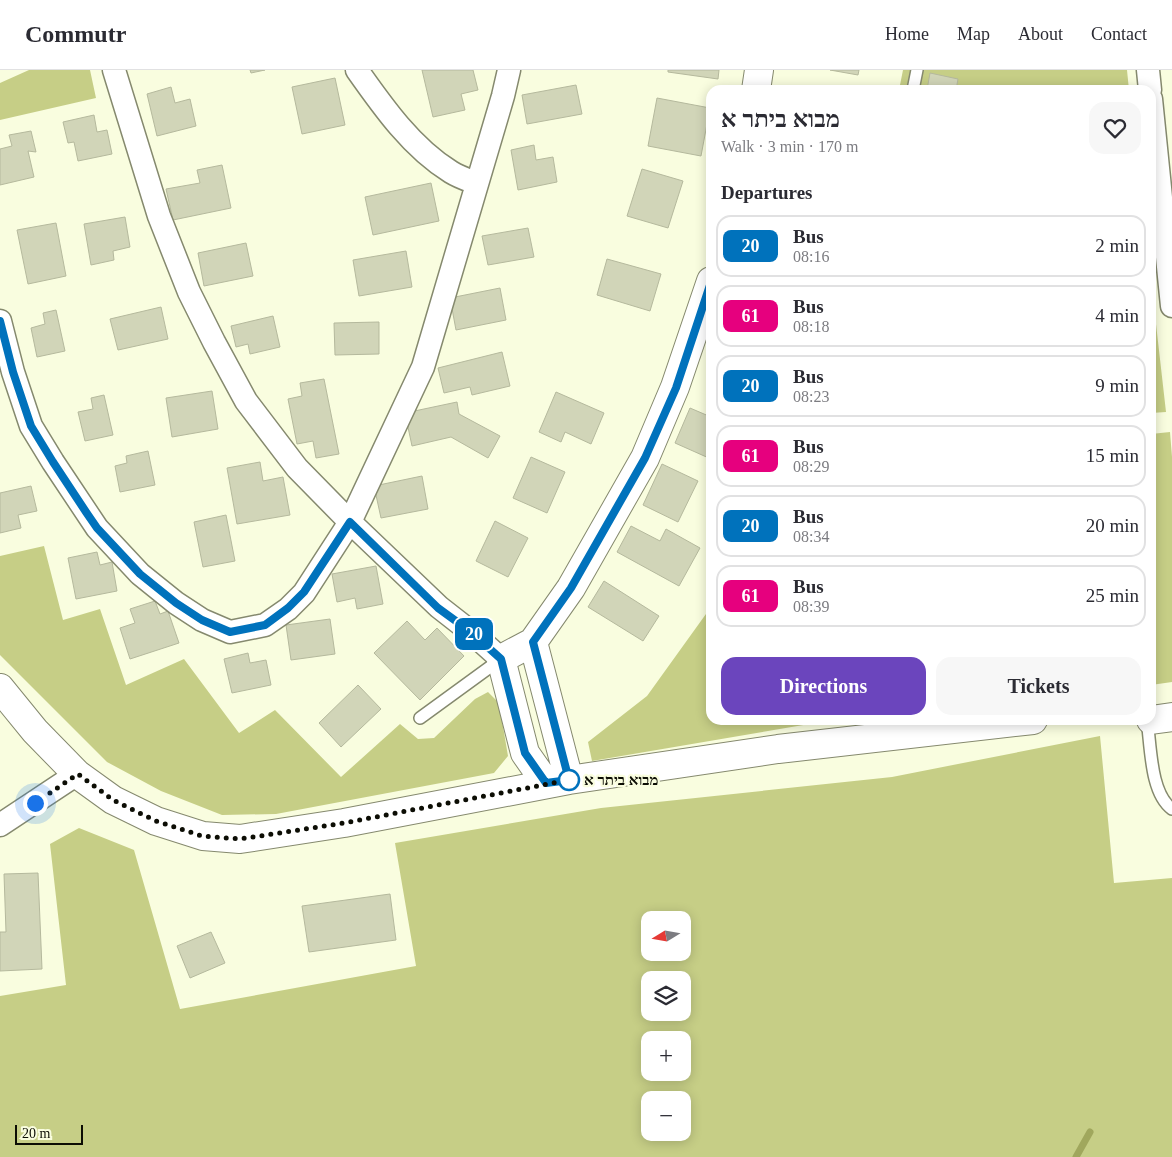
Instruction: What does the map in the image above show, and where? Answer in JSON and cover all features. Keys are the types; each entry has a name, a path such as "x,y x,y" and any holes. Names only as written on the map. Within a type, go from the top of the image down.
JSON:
{"street":[{"path":"114,70 159,216 189,292 246,401 297,468 350,522 438,608 471,632 501,659 525,753 557,782"},
{"path":"357,70 374,95 406,134 452,172 476,183"},
{"path":"0,321 13,372 31,426 97,528 140,574 176,603 202,620 230,632 265,625 288,608 304,592 350,522 422,367 510,70"},
{"path":"757,85 759,70"},
{"path":"1148,70 1150,85"},
{"path":"1156,148 1172,306"},
{"path":"501,659 533,642 571,588 645,458 676,388 706,297"},
{"path":"533,642 557,782"},
{"path":"0,688 35,731 78,774 113,800 156,821 202,836 240,839 344,823 557,782 778,749 989,725"},
{"path":"1156,719 1172,717"},
{"path":"0,825 78,774"}],"lane":[{"path":"914,85 917,70"},
{"path":"420,718 501,659"},
{"path":"1150,725 1156,783 1160,796 1172,809"}],"green space":[{"path":"29,70 90,70 96,98 0,120 0,83"},
{"path":"903,70 1127,70 1128,85 900,85"},
{"path":"1156,324 1166,412 1156,413"},
{"path":"1170,432 1172,457 1172,682 1156,684 1156,433"},
{"path":"44,546 63,620 100,609 126,685 184,659 239,733 275,710 341,777 400,724 418,739 434,738 475,699 488,692 499,703 508,756 494,773 276,814 222,815 161,791 107,762 0,655 0,556"},
{"path":"706,614 706,725 804,725 592,761 588,742 647,696"},
{"path":"1100,736 1114,883 1172,878 1172,1157 0,1157 0,996 66,985 50,844 79,828 134,850 180,1009 416,966 395,843 601,808 892,777"}],"building":[{"path":"250,70 265,70 251,73"},
{"path":"422,70 473,70 478,90 461,94 465,110 433,117"},
{"path":"668,70 719,70 718,79 668,72"},
{"path":"830,70 859,70 858,75"},
{"path":"930,73 958,79 957,85 928,85"},
{"path":"335,78 345,125 302,134 292,87"},
{"path":"576,85 582,114 527,124 522,95"},
{"path":"171,87 175,103 190,99 196,126 157,136 147,94"},
{"path":"657,98 706,107 706,129 701,156 648,146"},
{"path":"94,115 97,132 107,130 112,154 78,161 74,142 68,143 63,122"},
{"path":"31,131 36,152 28,151 34,177 0,185 0,149 12,146 9,135"},
{"path":"534,145 536,160 553,157 557,182 518,190 511,150"},
{"path":"222,165 231,208 173,220 166,189 200,183 197,170"},
{"path":"642,169 683,181 668,228 627,216"},
{"path":"431,183 439,221 373,235 365,197"},
{"path":"125,217 130,247 113,251 114,260 91,265 84,224"},
{"path":"56,223 66,276 28,284 17,230"},
{"path":"528,228 534,257 488,265 482,236"},
{"path":"246,243 253,276 204,286 198,253"},
{"path":"406,251 412,287 359,296 353,260"},
{"path":"607,259 661,274 650,311 597,295"},
{"path":"500,288 506,320 456,330 450,298"},
{"path":"161,307 168,339 118,350 110,319"},
{"path":"56,310 65,351 37,357 31,328 45,324 43,313"},
{"path":"273,316 280,347 250,354 248,344 236,347 231,326"},
{"path":"379,322 379,354 335,355 334,323"},
{"path":"502,352 510,386 472,395 470,387 444,393 438,368"},
{"path":"324,379 339,454 316,458 313,441 297,444 288,399 302,396 300,383"},
{"path":"212,391 218,429 172,437 166,398"},
{"path":"556,392 604,413 591,444 565,432 561,442 539,432"},
{"path":"104,395 113,435 85,441 78,412 93,409 91,398"},
{"path":"457,402 459,414 500,436 488,458 451,437 412,446 405,413"},
{"path":"690,408 706,415 706,457 675,443"},
{"path":"148,451 155,485 120,492 115,466 127,463 126,456"},
{"path":"531,457 565,472 547,513 513,498"},
{"path":"260,462 263,481 283,477 290,515 237,524 227,468"},
{"path":"662,464 698,481 678,522 643,505"},
{"path":"422,476 428,509 381,518 374,486"},
{"path":"31,486 37,511 18,515 21,528 0,533 0,493"},
{"path":"226,515 235,561 203,567 194,522"},
{"path":"495,521 528,538 508,577 476,561"},
{"path":"631,526 660,541 666,529 700,548 679,586 617,552"},
{"path":"97,552 100,565 112,562 117,591 76,599 68,558"},
{"path":"376,566 383,604 357,609 355,598 337,602 332,574"},
{"path":"604,581 659,616 643,641 588,607"},
{"path":"155,601 160,614 168,611 179,643 130,659 120,628 135,623 130,609"},
{"path":"330,619 335,654 291,660 286,625"},
{"path":"407,621 425,640 437,628 464,656 420,700 374,653"},
{"path":"248,653 250,663 266,660 271,685 232,693 224,659"},
{"path":"358,685 381,709 341,747 319,723"},
{"path":"38,873 42,969 0,971 0,932 6,932 4,874"},
{"path":"390,894 396,940 309,952 302,906"},
{"path":"211,932 225,963 190,978 177,946"}],"waterway":[{"path":"1076,1157 1090,1132"}],"bus line":[{"name":"20","path":"0,321 13,372 31,426 97,528 140,574 176,603 202,620 230,632 265,625 288,608 304,592 350,522 438,608 471,632 501,659 525,753 546,783 569,780 533,642 571,588 645,458 676,388 706,297"}],"place":[{"name":"מבוא ביתר א","path":"569,780"}],"route":[{"path":"35,803 78,774 113,800 156,821 202,836 240,839 344,823 569,780"}]}
